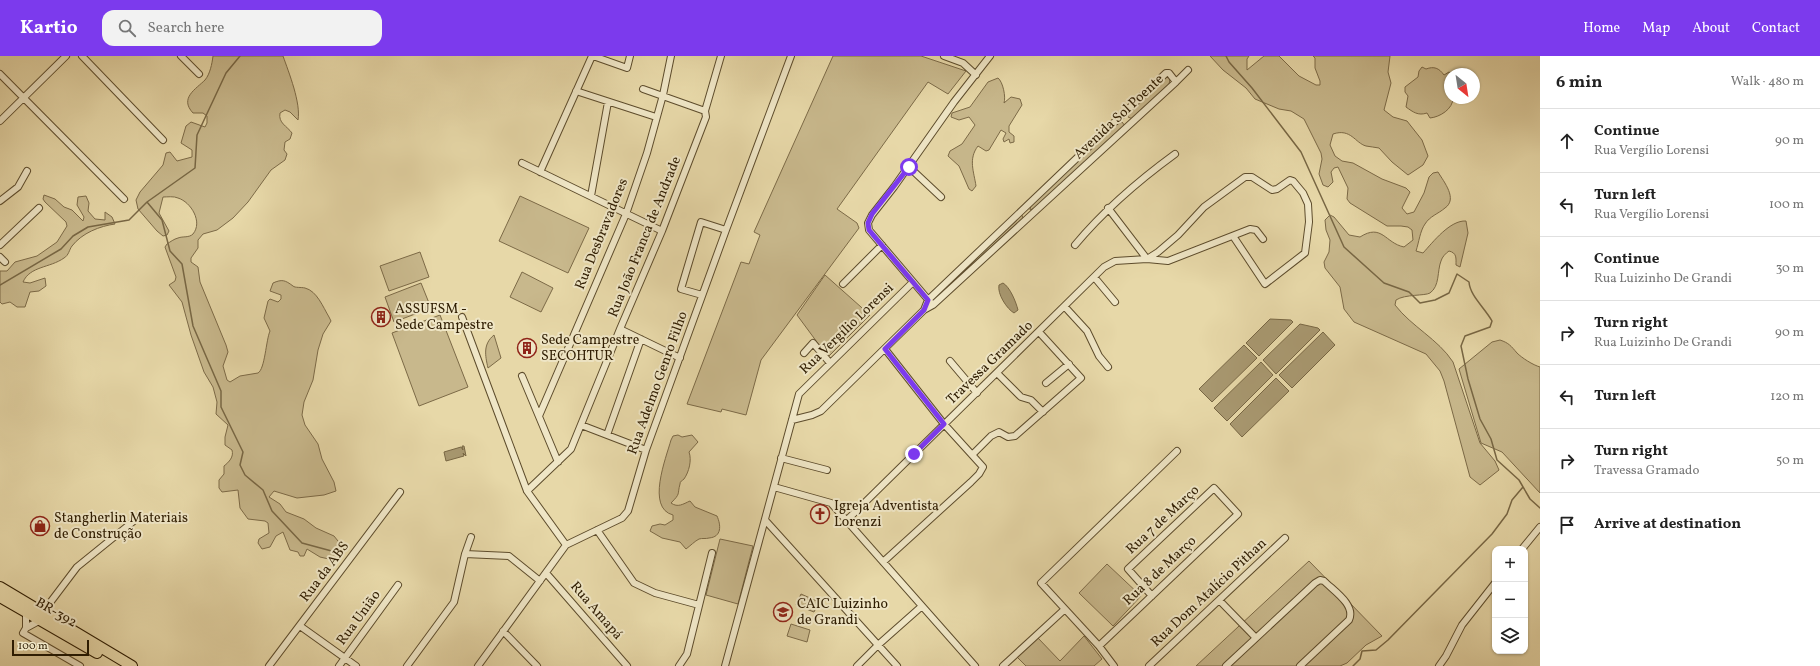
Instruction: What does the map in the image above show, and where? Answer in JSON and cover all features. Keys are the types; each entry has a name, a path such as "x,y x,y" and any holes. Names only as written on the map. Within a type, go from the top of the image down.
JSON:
{"highway":[{"name":"BR-392","path":"0,587 119,666"},
{"name":"BR-392","path":"0,597 26,611 44,617 132,666"}],"street":[{"path":"0,121 66,56"},
{"path":"82,56 163,140"},
{"path":"181,56 199,74"},
{"path":"540,172 593,56 627,68 630,56"},
{"name":"Rua Desbravadores","path":"539,416 626,214 647,152 663,95 671,56"},
{"name":"Rua João Franca de Andrade","path":"528,491 571,449 662,231 706,117 705,110 721,56"},
{"name":"Rua Adelmo Genro Filho","path":"478,666 566,545 622,518 628,511 646,450 791,56"},
{"path":"944,56 963,63 976,75"},
{"name":"Rua Vergílio Lorensi","path":"725,666 799,394 913,282 869,230 868,223 872,214 909,167 990,56"},
{"path":"1176,82 1188,70"},
{"name":"Avenida Sol Poente","path":"924,310 933,305 1176,82 1173,77 1166,73 928,300"},
{"path":"0,74 124,199"},
{"path":"643,89 705,110"},
{"path":"576,91 656,117"},
{"path":"591,196 608,102"},
{"path":"1120,117 1129,125"},
{"path":"1075,245 1108,208 1132,186 1175,154"},
{"path":"522,163 662,231"},
{"path":"909,167 941,197"},
{"path":"0,201 18,187 27,171"},
{"path":"1147,258 1158,252 1178,235 1204,207 1245,177 1252,177 1272,190 1277,189 1290,180 1293,180 1303,193 1308,204 1310,222 1305,254 1265,284 1233,236"},
{"path":"0,245 39,208"},
{"path":"1108,208 1147,258 1168,261 1253,228 1263,239"},
{"path":"1023,210 1029,217"},
{"path":"702,295 681,289 701,222 726,230"},
{"path":"843,284 882,245"},
{"path":"0,257 5,262"},
{"name":"Travessa Gramado","path":"846,520 1095,278 1104,267 1115,261 1147,258"},
{"path":"1095,278 1115,302"},
{"path":"913,282 933,305"},
{"path":"792,420 821,411 924,310 928,300"},
{"path":"1065,307 1087,332 1099,356 1108,366"},
{"path":"462,317 528,491 566,545"},
{"path":"620,329 680,358"},
{"path":"972,455 991,436 999,432 1008,437 1015,436 1081,378 1039,332"},
{"path":"607,435 641,339"},
{"path":"804,353 812,344 815,344 830,363"},
{"path":"883,562 970,482 983,466 944,424 885,349"},
{"path":"950,360 977,392"},
{"path":"1046,383 1069,364"},
{"path":"998,373 1021,397 1031,400 1043,412"},
{"path":"522,376 558,462"},
{"path":"581,425 646,450"},
{"path":"1114,666 1099,646 1041,583 1177,452"},
{"path":"781,458 827,470"},
{"path":"774,487 831,504 975,666"},
{"name":"Rua 7 de Março","path":"1152,596 1128,569 1214,488 1238,514"},
{"name":"Rua da ABS","path":"269,666 400,492"},
{"name":"Rua 8 de Março","path":"1099,646 1238,514"},
{"path":"25,630 44,617 78,567 140,516"},
{"path":"764,520 897,666"},
{"path":"1524,546 1540,527"},
{"path":"597,530 634,583 655,593 700,605"},
{"path":"407,666 454,602 465,554 471,537"},
{"name":"Rua Dom Atalício Pithan","path":"1149,666 1285,538"},
{"path":"679,666 687,654 712,553"},
{"path":"465,554 509,556 540,581"},
{"name":"Rua Amapá","path":"546,573 627,666"},
{"path":"1226,666 1315,582 1320,580 1324,581 1350,607 1352,614 1349,620 1300,666"},
{"name":"Rua União","path":"339,666 398,584"},
{"path":"1439,666 1446,656 1462,625 1492,587"},
{"path":"1219,600 1256,638"},
{"path":"857,666 922,606"},
{"path":"1003,666 1065,608"},
{"path":"25,630 26,611"},
{"path":"300,626 356,666"},
{"path":"25,630 80,666"},
{"path":"503,632 537,666"}],"shaded area":[{"path":"213,56 283,56 298,105 298,120 290,112 285,110 280,113 280,119 292,133 290,139 285,142 284,150 287,154 285,160 271,170 248,202 233,218 217,230 203,234 198,240 198,248 191,258 191,262 198,267 200,282 226,345 228,352 223,366 227,380 230,382 240,376 258,373 262,366 270,331 264,318 268,301 270,299 278,302 281,299 281,295 270,291 273,283 279,281 288,282 294,287 305,288 313,292 331,321 323,334 318,350 313,380 304,402 302,415 305,425 318,444 322,459 334,482 336,491 324,495 297,498 274,491 269,497 280,504 286,512 304,519 316,528 334,536 342,546 343,555 333,560 320,557 307,549 304,556 300,556 298,552 290,550 283,532 276,536 270,547 262,549 258,543 259,539 269,533 268,523 265,521 248,519 240,508 238,490 222,492 219,488 219,480 224,474 224,466 232,457 232,450 225,445 228,425 216,414 217,402 213,387 204,372 191,335 182,302 169,285 175,281 176,277 165,247 175,239 193,234 197,224 196,218 191,208 183,200 175,197 163,197 159,213 169,231 167,235 163,236 138,209 136,200 140,192 163,165 166,153 170,152 177,161 192,157 192,150 181,143 186,126 191,122 205,127 207,123 207,116 203,113 193,113 189,108 188,98 190,94 207,78"},
{"path":"833,56 921,56 966,71 948,94 928,82 837,209 857,223 859,228 761,360 746,415 722,409 721,412 687,404 741,262 749,264 760,235 754,232"},
{"path":"1210,56 1249,56 1247,59 1247,70 1264,56 1279,56 1299,76 1316,85 1320,85 1315,68 1315,58 1313,56 1390,56 1388,72 1391,83 1384,110 1393,117 1407,121 1422,140 1428,156 1423,165 1408,175 1392,162 1379,148 1362,144 1348,134 1344,133 1333,134 1330,145 1335,156 1342,161 1353,163 1382,179 1406,188 1410,192 1402,208 1407,214 1414,212 1424,193 1429,177 1433,173 1438,172 1449,190 1449,204 1427,221 1423,227 1416,251 1423,253 1442,232 1454,224 1466,221 1468,233 1460,267 1456,265 1455,254 1449,251 1444,255 1440,265 1437,282 1430,293 1400,298 1396,300 1395,305 1409,320 1440,346 1453,362 1480,443 1495,461 1499,470 1480,485 1470,477 1440,371 1426,354 1354,322 1344,309 1340,287 1325,268 1324,262 1329,252 1330,240 1326,230 1325,220 1330,215 1334,217 1349,235 1360,237 1367,233 1379,233 1392,242 1404,247 1413,240 1412,230 1408,227 1387,226 1350,203 1347,199 1348,188 1338,167 1334,168 1331,172 1333,182 1328,187 1323,185 1319,174 1322,159 1321,153 1304,119 1291,111 1279,109 1255,99 1246,88 1223,70"},
{"path":"1422,67 1426,69 1436,68 1444,75 1444,104 1452,104 1442,114 1430,118 1427,113 1416,113 1406,107 1408,96 1405,92 1405,87 1418,77 1419,71"},
{"path":"1166,76 1170,78 1169,85 1133,119 1128,117 1128,112"},
{"path":"998,78 1004,90 1004,103 1011,97 1020,99 1022,105 1009,126 1009,132 1014,136 1014,142 1010,143 1009,139 1004,142 1003,139 1006,133 1001,130 989,150 986,151 978,146 972,161 976,186 972,191 969,189 959,166 948,156 950,151 962,144 975,125 969,117 959,120 951,117 952,113 970,107 988,82"},
{"path":"1122,122 1125,126 1035,208 1030,210 1031,205 1118,124"},
{"path":"44,195 55,199 64,207 72,210 83,221 84,217 77,205 78,197 86,196 89,203 88,211 95,219 105,220 105,212 112,217 115,224 97,228 86,234 76,241 64,258 30,273 23,282 30,283 45,278 46,286 39,291 30,292 25,307 17,307 10,302 2,304 0,302 0,271 7,271 15,262 37,256 57,242 67,226 66,222 45,202 43,199"},
{"path":"520,196 589,228 568,273 499,241"},
{"path":"1021,213 1023,218 935,298 934,297"},
{"path":"420,252 429,277 389,291 380,266"},
{"path":"522,272 553,288 541,312 510,297"},
{"path":"825,275 870,315 828,357 797,315"},
{"path":"421,283 431,308 394,322 385,297"},
{"path":"1003,283 1010,291 1016,303 1018,310 1014,313 1001,297 999,285"},
{"path":"440,315 468,387 419,406 392,333"},
{"path":"1270,319 1291,320 1293,322 1259,356 1246,343"},
{"path":"1300,324 1318,328 1320,330 1276,374 1263,360"},
{"path":"1323,332 1335,345 1292,388 1279,375"},
{"path":"494,335 501,358 488,368 486,346 490,338"},
{"path":"1500,340 1510,345 1525,359 1540,367 1540,493 1502,452 1481,443 1459,369 1492,342"},
{"path":"1244,345 1257,358 1212,402 1199,389"},
{"path":"1261,362 1273,375 1227,421 1214,408"},
{"path":"1276,378 1289,391 1242,437 1230,424"},
{"path":"678,435 682,437 692,435 698,442 689,452 689,469 684,479 680,482 678,494 671,503 678,505 690,501 695,507 717,516 720,527 718,533 713,537 699,539 686,549 680,542 662,538 650,531 652,526 660,524 665,525 673,520 673,515 665,511 661,503 659,493 662,470 671,440 673,436"},
{"path":"462,446 464,446 466,456 463,453 464,456 446,461 444,452 461,447 463,450"},
{"path":"720,539 753,546 738,604 706,595"},
{"path":"1309,561 1382,636 1366,645 1347,663 1340,666 1196,666"},
{"path":"1107,564 1141,596 1113,626 1079,593"},
{"path":"801,594 819,602 814,612 796,605"},
{"path":"791,624 810,630 807,642 787,636"},
{"path":"1084,636 1102,659 1094,666 1026,666 1017,657 1038,638 1060,661"}],"waterway":[{"path":"0,285 61,249 73,236 88,227 129,220 147,202 195,168 197,135 226,73 240,56"},
{"path":"1226,56 1229,62 1252,88 1301,152 1344,247 1384,283 1409,292 1420,303 1435,300 1449,293 1457,274 1469,282 1472,292 1492,321 1490,327 1465,336 1461,346 1468,379 1480,419 1491,439 1497,460 1519,480 1530,499 1540,508"},
{"path":"147,202 162,220 170,251 182,264 193,326 221,391 221,407 243,452 240,465 245,475 263,490 272,511 302,543 339,553"},
{"path":"1353,666 1360,659 1362,651 1376,650 1388,640 1492,534 1507,514 1512,500 1523,487"}],"place":[{"name":"ASSUFSM - Sede Campestre","path":"381,317"},
{"name":"Sede Campestre SECOHTUR","path":"527,348"},
{"name":"Igreja Adventista Lorenzi","path":"820,514"},
{"name":"Stangherlin Materiais de Construção","path":"40,526"},
{"name":"CAIC Luizinho de Grandi","path":"783,612"}],"route":[{"path":"909,167 872,214 868,223 869,230 928,300 924,310 885,349 944,424 914,454"}]}
